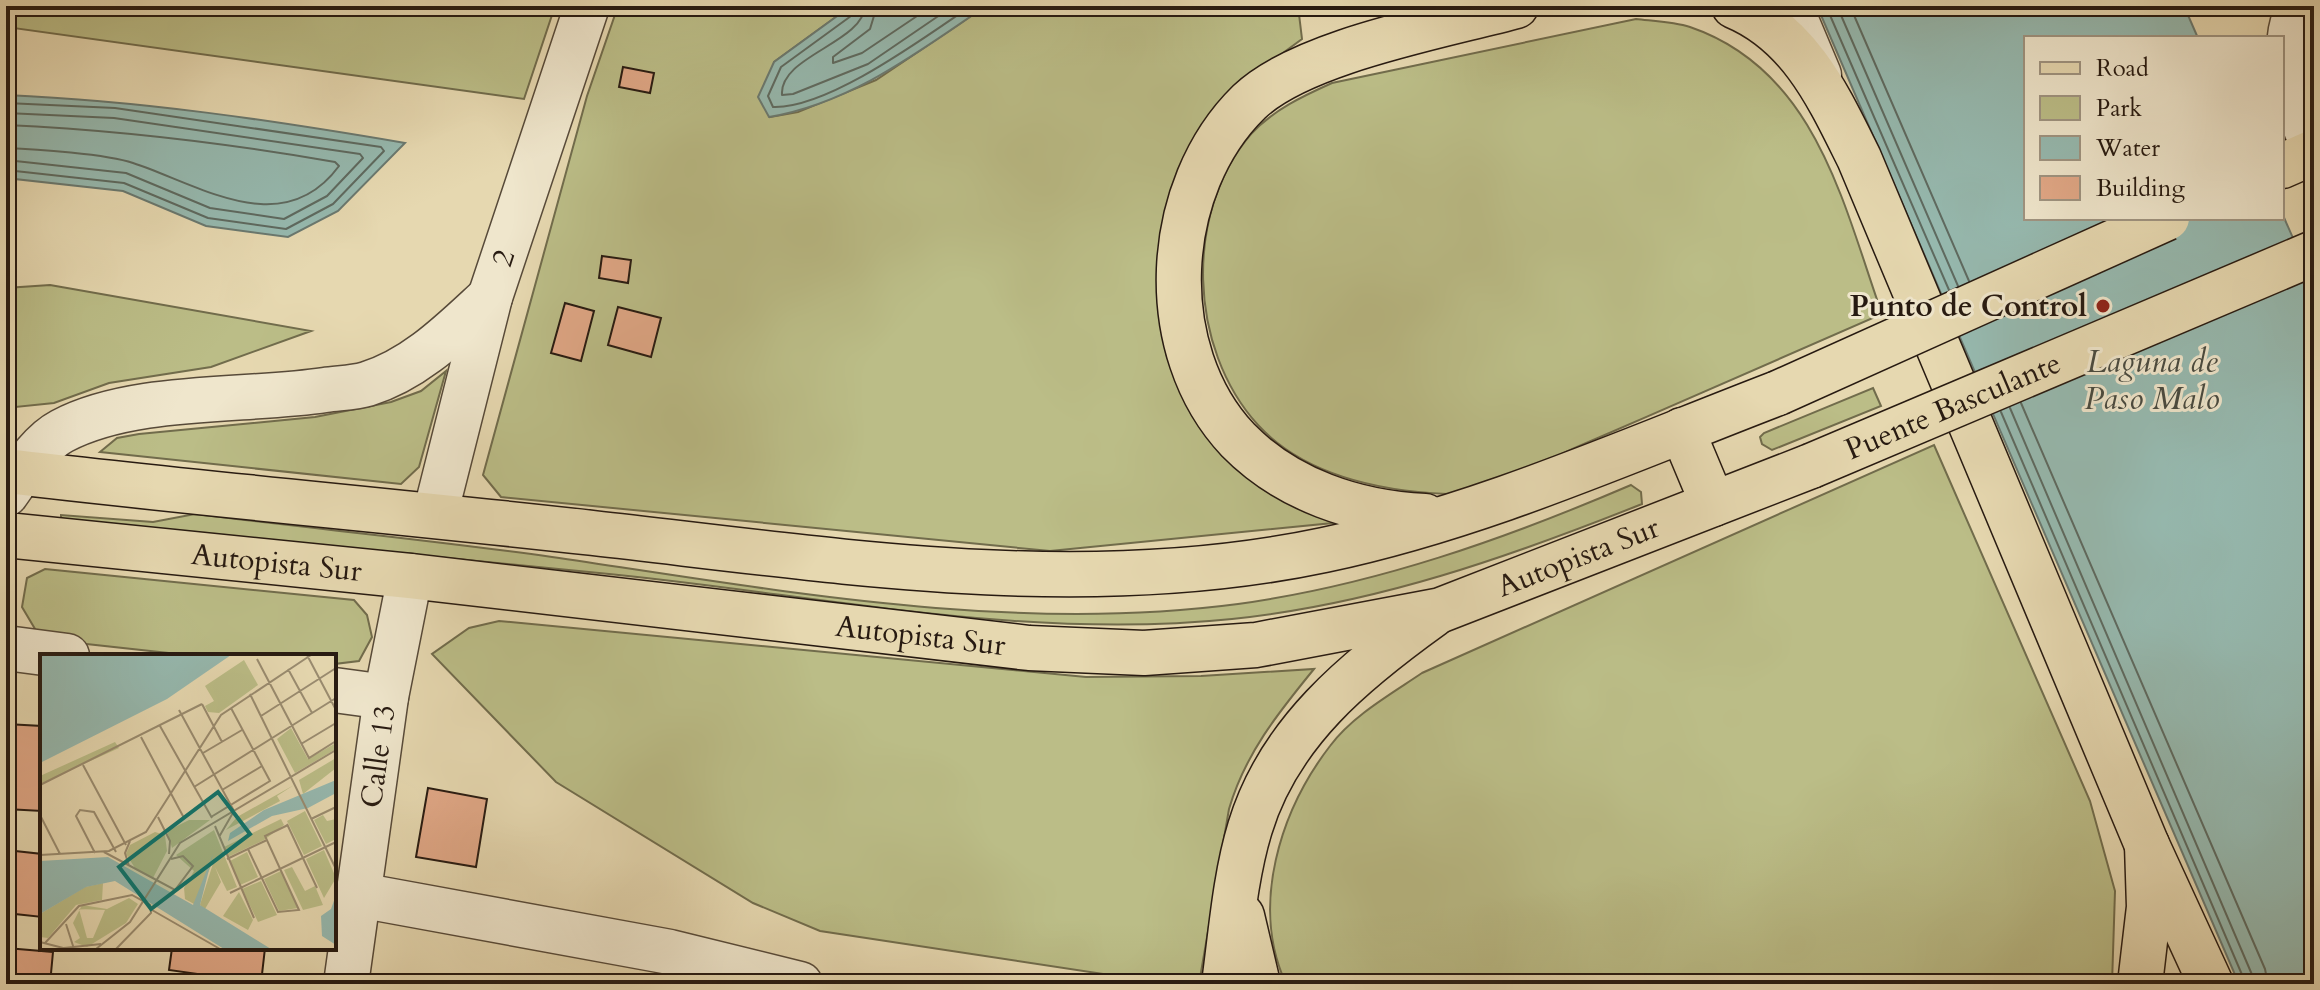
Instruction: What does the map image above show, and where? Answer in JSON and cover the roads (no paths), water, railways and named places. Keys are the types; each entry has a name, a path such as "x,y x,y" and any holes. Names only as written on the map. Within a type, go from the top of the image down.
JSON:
{"main road":[{"path":"1455,517 1399,515 1352,506 1312,492 1237,439 1207,392 1188,347 1179,295 1181,237 1204,167 1247,104 1267,87 1322,61 1516,6"},
{"path":"1734,6 1775,31 1799,53 1823,84 1859,158 2147,845 2211,984"},
{"path":"2284,165 2314,150"},
{"path":"11,479 435,515 834,559 1029,574 1124,575 1223,566 1323,550 1455,517 1778,393 2163,220"},
{"name":"Puente Basculante","path":"1811,466 2314,253"},
{"path":"1682,430 1713,504"},
{"name":"Autopista Sur","path":"6,535 410,576 1029,648 1144,653 1256,645 1441,610 1811,466"},
{"path":"1224,984 1249,831 1260,797 1285,750 1304,725 1340,690 1393,644 1441,610"},
{"path":"2140,984 2149,907 2147,845"},
{"path":"1236,896 1258,984"}],"street":[{"name":"2","path":"435,515 490,297 587,6"},
{"path":"1790,6 1823,84"},
{"path":"2298,6 2290,27 2287,73 2314,150"},
{"path":"11,479 60,432 96,419 167,403 283,396 367,384 428,354 490,297"},
{"name":"Calle 13","path":"346,984 386,697 410,576"},
{"path":"6,648 52,654"},
{"path":"336,690 386,697"},
{"path":"359,895 670,952 800,983"}],"water":[{"path":"851,6 986,6 909,58 856,88 799,110 769,117 758,97 774,62"},
{"name":"Laguna de Paso Malo","path":"1817,6 2184,6 2197,36 2024,36 2024,220 2284,220 2284,218 2314,286 2314,984 2239,984"},
{"path":"6,95 206,113 405,143 338,211 288,237 206,226 123,191 6,178"}],"place":[{"name":"Punto de Control","path":"2103,306"}]}
